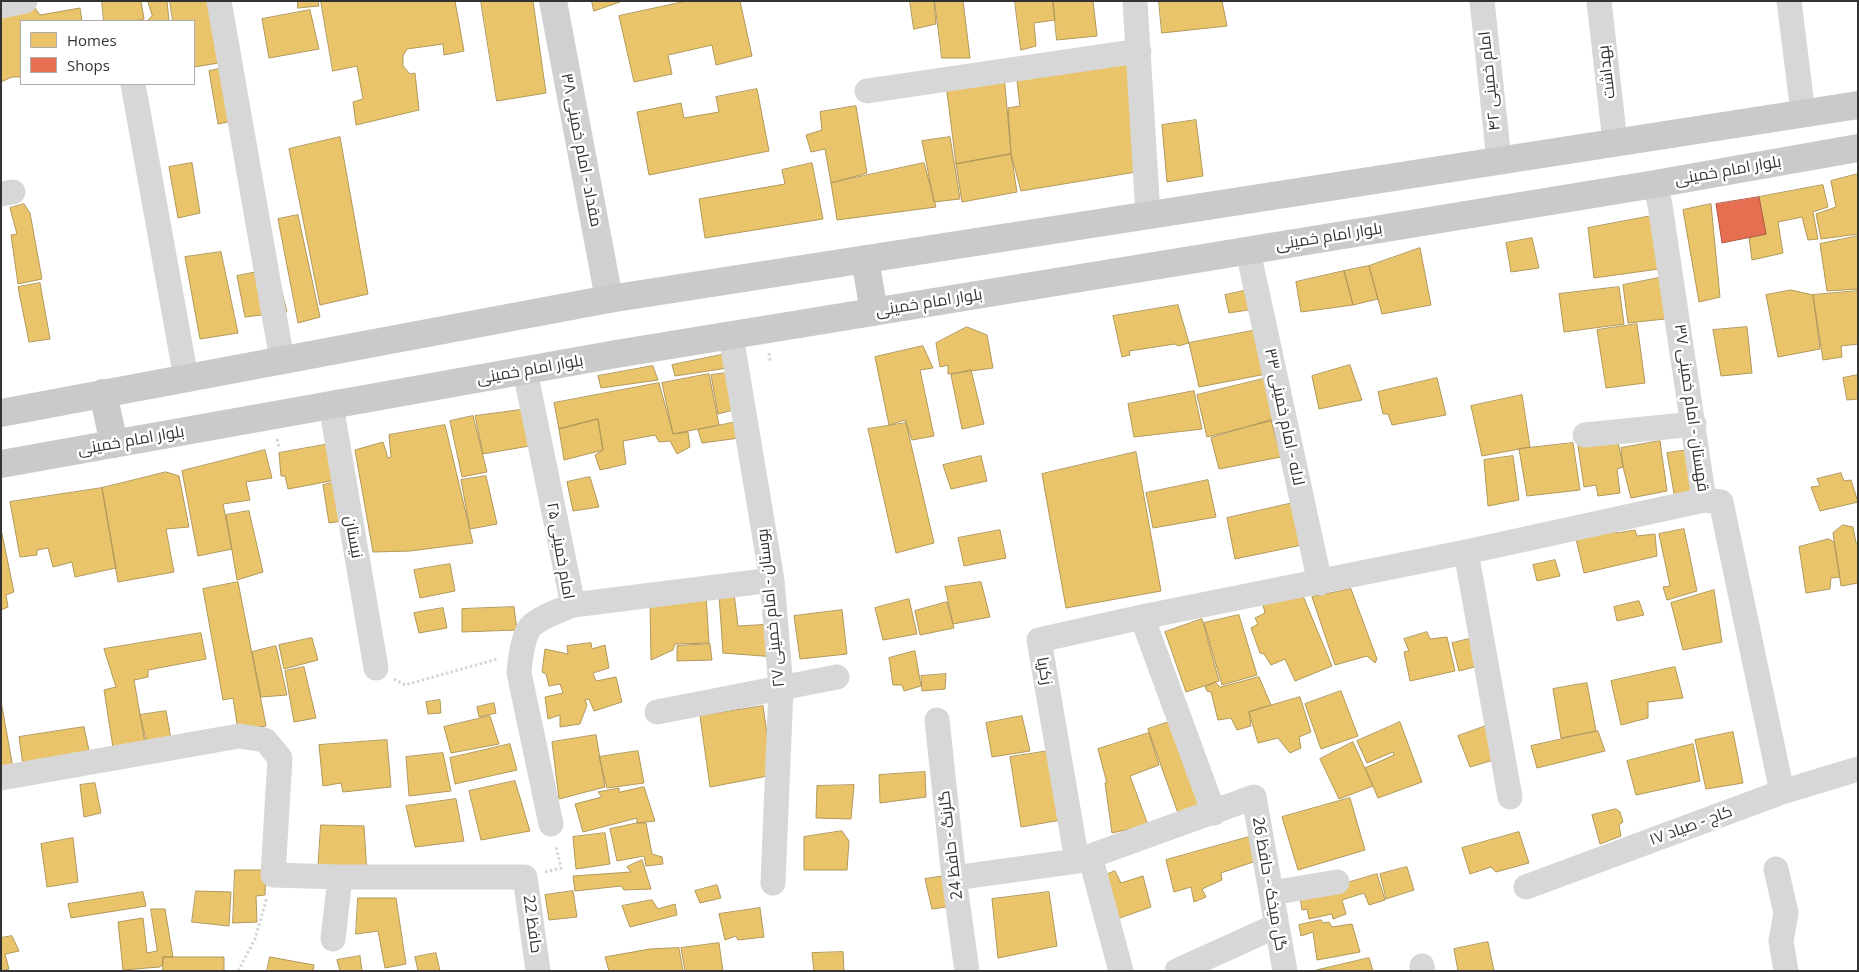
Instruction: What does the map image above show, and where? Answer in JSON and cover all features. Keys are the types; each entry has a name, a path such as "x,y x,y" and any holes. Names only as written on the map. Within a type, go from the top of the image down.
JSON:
{"main road":[{"path":"1,412 609,299 1858,105"},
{"name":"بلوار امام خمینی","path":"1,464 525,371 1655,184 1858,148"},
{"path":"865,259 874,312"},
{"path":"103,393 114,444"}],"street":[{"path":"1,6 25,1"},
{"path":"220,1 282,360"},
{"name":"مقداد - امام خمینی ۳۸","path":"553,1 609,299"},
{"path":"1135,1 1148,214"},
{"name":"امام خمینی ۴۲","path":"1482,1 1499,160"},
{"name":"بهداشت","path":"1599,1 1615,142"},
{"path":"1789,1 1803,113"},
{"path":"867,91 1138,51"},
{"path":"133,85 186,378"},
{"name":"قهستان - امام خمینی ۳۷","path":"1655,184 1660,205 1694,424 1704,500 1721,502 1782,792"},
{"name":"لاله - امام خمینی ۳۳","path":"1248,251 1320,583"},
{"name":"بوستان - امام خمینی ۲۷","path":"731,336 772,580 781,688 773,883"},
{"name":"امام خمینی ۲۵","path":"525,371 573,605 549,615 529,628 521,652 519,673 551,824"},
{"name":"نیستان","path":"331,405 376,668"},
{"path":"1585,435 1694,424"},
{"name":"زکریا","path":"1083,858 1039,640 1142,617 1320,583 1704,500"},
{"path":"1466,552 1510,797"},
{"path":"573,605 772,580"},
{"path":"954,878 1083,858 1214,813 1142,617"},
{"path":"657,712 837,677"},
{"name":"گلرنگ - حافظ 24","path":"936,720 954,878 967,971"},
{"path":"1,778 239,736 265,740 280,758 273,875 340,878 525,876"},
{"name":"کاج - صیاد ۱۷","path":"1526,887 1782,792 1858,769"},
{"name":"گل میخک - حافظ 26","path":"1214,813 1254,797 1285,971"},
{"path":"1083,858 1121,971"},
{"path":"1776,869 1786,913 1781,940 1786,971"},
{"name":"حافظ 22","path":"525,876 538,971"},
{"path":"333,939 340,878"},
{"path":"1270,893 1337,882"},
{"path":"1177,971 1276,926"}],"path":[{"path":"376,668 405,685 521,652"},
{"path":"525,876 561,868 551,824"},
{"path":"238,971 255,939 273,875"}],"building: Homes":[{"path":"102,1 141,1 144,19 104,20"},
{"path":"148,1 167,1 169,20 148,20 152,16"},
{"path":"170,1 221,1 231,61 195,67 195,20 173,20"},
{"path":"298,1 318,1 319,6 298,8"},
{"path":"321,1 455,1 464,51 444,55 443,44 407,49 403,56 403,66 410,74 415,73 419,110 356,125 353,102 363,99 357,66 333,71"},
{"path":"481,1 533,1 546,93 497,101"},
{"path":"592,1 620,1 620,2 594,11"},
{"path":"687,1 740,1 752,56 716,65 712,45 668,55 672,74 634,82 619,16"},
{"path":"910,1 934,1 936,24 914,29"},
{"path":"935,1 963,1 970,58 942,58"},
{"path":"1015,1 1053,1 1055,20 1034,23 1036,46 1021,50"},
{"path":"1053,1 1093,1 1097,36 1057,40"},
{"path":"1159,1 1222,1 1227,26 1162,33"},
{"path":"32,4 40,15 80,8 82,20 20,20 20,77 12,77 1,82 1,10"},
{"path":"310,10 319,49 269,58 262,19"},
{"path":"1131,54 1142,171 1021,191 1011,154 1008,108 1020,106 1016,72"},
{"path":"233,66 242,119 218,124 209,71"},
{"path":"1004,74 1011,154 956,164 946,84"},
{"path":"757,89 769,151 649,175 637,112 681,103 684,118 719,112 716,97"},
{"path":"856,106 867,173 831,183 825,149 811,152 806,135 822,130 820,112"},
{"path":"1196,120 1203,176 1167,182 1162,125"},
{"path":"340,137 368,294 320,305 289,149"},
{"path":"950,137 960,199 934,202 922,141"},
{"path":"1011,154 1017,192 962,202 956,164"},
{"path":"192,163 200,213 178,218 169,167"},
{"path":"812,163 823,219 705,238 699,199 785,184 782,170"},
{"path":"924,163 936,207 837,220 831,183"},
{"path":"1858,174 1858,234 1821,239 1816,214 1836,207 1831,181"},
{"path":"1823,185 1828,207 1813,212 1818,239 1808,240 1802,217 1778,222 1783,253 1752,260 1749,238 1766,234 1759,197"},
{"path":"24,204 30,213 42,279 18,284 11,235 17,234 10,208"},
{"path":"1711,204 1720,297 1699,302 1683,210"},
{"path":"298,215 320,317 298,323 278,219"},
{"path":"1657,215 1666,268 1594,278 1588,228"},
{"path":"1858,236 1858,289 1827,291 1820,244"},
{"path":"1532,238 1539,268 1511,272 1506,243"},
{"path":"1420,248 1431,305 1382,314 1369,266"},
{"path":"221,252 238,333 200,339 185,257"},
{"path":"1369,266 1378,299 1353,305 1344,271"},
{"path":"267,270 280,284 287,312 245,317 237,276"},
{"path":"1344,271 1353,305 1301,312 1296,282"},
{"path":"1669,276 1674,318 1628,323 1623,285"},
{"path":"40,283 50,339 29,342 18,287"},
{"path":"1619,287 1624,324 1564,332 1559,294"},
{"path":"1253,289 1254,309 1229,313 1225,295"},
{"path":"1791,290 1813,295 1820,349 1778,357 1766,295"},
{"path":"1858,291 1858,344 1841,346 1842,357 1823,360 1813,295"},
{"path":"1178,305 1189,343 1178,346 1175,344 1129,351 1130,355 1122,357 1113,316"},
{"path":"1637,324 1645,383 1606,388 1597,330"},
{"path":"967,327 987,335 993,368 948,374 948,365 940,367 936,343"},
{"path":"1747,327 1752,373 1721,376 1713,330"},
{"path":"1257,330 1266,374 1199,387 1189,343"},
{"path":"923,346 933,368 920,370 934,436 912,440 905,420 889,425 875,357"},
{"path":"731,353 734,367 675,376 672,365"},
{"path":"1350,365 1362,400 1319,409 1312,376"},
{"path":"653,366 658,380 601,388 598,376"},
{"path":"971,370 984,424 962,429 951,375"},
{"path":"734,372 741,408 718,414 711,375"},
{"path":"709,374 719,425 673,434 662,383"},
{"path":"1858,375 1858,399 1847,400 1843,378"},
{"path":"1267,378 1274,420 1207,437 1197,395"},
{"path":"1437,378 1446,415 1392,425 1388,414 1383,414 1378,392"},
{"path":"659,383 673,434 688,432 690,447 677,454 670,441 659,442 655,435 623,441 626,464 600,470 595,455 603,450 598,419 559,429 554,403"},
{"path":"1194,391 1202,429 1134,437 1128,404"},
{"path":"1522,395 1530,447 1482,456 1471,406"},
{"path":"528,409 535,445 483,454 475,416"},
{"path":"473,416 487,472 462,477 450,421"},
{"path":"598,419 603,450 564,460 559,429"},
{"path":"1271,420 1281,457 1219,469 1211,438"},
{"path":"741,421 747,437 702,443 698,430"},
{"path":"906,423 934,543 896,553 868,429"},
{"path":"445,425 473,543 410,551 373,552 355,450 383,442 388,458 391,457 389,435"},
{"path":"1660,441 1667,491 1631,498 1623,467 1621,448"},
{"path":"1618,442 1623,467 1617,469 1620,493 1598,496 1596,485 1584,487 1578,446"},
{"path":"335,443 341,479 288,489 285,476 281,476 279,453"},
{"path":"1573,443 1580,490 1527,496 1519,449"},
{"path":"1695,449 1701,492 1675,499 1667,453"},
{"path":"265,450 272,478 246,482 250,500 223,504 232,549 198,556 182,471"},
{"path":"1136,452 1161,591 1066,608 1042,474"},
{"path":"981,456 987,481 951,489 943,465"},
{"path":"1513,456 1519,500 1488,506 1484,460"},
{"path":"166,472 179,476 189,527 166,529 174,572 118,582 102,488"},
{"path":"1841,473 1844,481 1851,480 1858,502 1820,511 1811,487 1820,486 1817,479"},
{"path":"486,476 497,524 470,529 461,480"},
{"path":"590,477 599,507 573,511 567,482"},
{"path":"1208,480 1216,517 1153,528 1146,493"},
{"path":"342,481 347,520 329,523 323,485"},
{"path":"102,488 116,568 75,577 72,562 53,567 48,548 37,550 37,555 20,557 10,502"},
{"path":"1293,503 1302,545 1235,559 1227,518"},
{"path":"249,511 263,572 237,580 226,515"},
{"path":"1843,525 1853,527 1856,543 1858,543 1858,583 1841,586 1833,533"},
{"path":"1,529 14,592 6,595 8,607 1,610"},
{"path":"1612,529 1617,533 1635,530 1637,536 1655,534 1657,556 1584,573 1576,539"},
{"path":"1684,529 1697,591 1667,600 1663,587 1670,586 1659,534"},
{"path":"1000,530 1006,558 964,566 958,538"},
{"path":"1829,539 1834,542 1840,577 1831,578 1830,589 1806,593 1799,547"},
{"path":"1555,560 1560,576 1537,581 1533,565"},
{"path":"450,564 455,591 420,598 414,570"},
{"path":"238,582 266,726 238,730 233,698 223,700 203,589"},
{"path":"981,582 990,617 953,624 945,587"},
{"path":"1351,589 1377,659 1375,663 1367,656 1335,665 1312,597"},
{"path":"1714,590 1722,642 1683,650 1671,603"},
{"path":"734,593 738,626 774,624 776,657 723,653 719,595"},
{"path":"706,594 709,643 675,644 673,650 651,660 650,603"},
{"path":"1303,596 1332,666 1295,681 1285,659 1271,665 1264,654 1260,653 1251,628 1258,624 1255,618 1265,613 1263,605"},
{"path":"909,599 917,634 883,640 875,608"},
{"path":"1639,601 1644,615 1617,621 1614,607"},
{"path":"947,602 954,628 920,635 915,611"},
{"path":"514,607 517,630 462,632 462,609"},
{"path":"443,608 447,628 419,633 414,613"},
{"path":"842,610 847,654 800,659 794,616"},
{"path":"1239,615 1257,675 1222,685 1204,623"},
{"path":"1202,619 1219,681 1186,692 1165,632"},
{"path":"1427,632 1430,639 1447,637 1455,671 1410,681 1404,652 1409,651 1404,639"},
{"path":"201,633 206,659 148,670 148,677 134,680 146,749 114,754 104,690 116,687 104,649"},
{"path":"312,638 318,660 284,669 279,645"},
{"path":"1469,639 1486,664 1459,671 1452,643"},
{"path":"591,643 592,649 605,645 609,668 593,673 596,681 616,677 622,702 594,711 589,699 585,700 587,705 580,724 560,727 560,715 548,719 545,697 563,693 560,684 549,686 546,674 542,672 545,649 568,654 567,646"},
{"path":"710,644 712,660 677,661 677,646"},
{"path":"276,646 287,695 261,697 252,652"},
{"path":"915,651 921,686 904,691 902,685 893,685 889,658"},
{"path":"304,667 316,718 294,722 285,671"},
{"path":"1675,667 1683,698 1648,702 1648,718 1621,725 1611,681"},
{"path":"946,674 945,689 922,691 921,676"},
{"path":"1259,677 1271,705 1249,712 1251,726 1237,730 1231,718 1218,720 1211,692 1207,691 1205,687 1215,682 1220,687"},
{"path":"1587,683 1596,731 1561,738 1553,689"},
{"path":"1341,691 1358,736 1321,749 1305,704"},
{"path":"1300,697 1311,732 1299,737 1301,748 1290,753 1278,738 1258,743 1249,712"},
{"path":"440,700 441,713 428,714 426,702"},
{"path":"1,701 13,768 1,770"},
{"path":"494,703 496,713 479,717 477,707"},
{"path":"763,706 773,775 710,787 700,716"},
{"path":"166,711 171,739 147,744 140,715"},
{"path":"490,716 499,744 451,753 444,727"},
{"path":"1022,716 1030,751 992,757 986,723"},
{"path":"1175,720 1210,809 1179,816 1148,729"},
{"path":"1400,722 1422,782 1378,798 1365,768 1394,755 1393,752 1367,763 1357,741"},
{"path":"1494,723 1500,758 1470,767 1458,736"},
{"path":"84,727 91,760 24,772 19,737"},
{"path":"1598,731 1605,751 1537,768 1531,746"},
{"path":"1733,732 1743,783 1706,789 1695,740"},
{"path":"1149,733 1159,765 1130,776 1148,825 1112,833 1105,783 1107,783 1098,749"},
{"path":"596,735 605,787 559,799 552,742"},
{"path":"387,740 391,787 343,792 341,783 323,786 319,745"},
{"path":"1353,742 1373,786 1339,799 1320,759"},
{"path":"510,744 517,770 455,784 450,758"},
{"path":"1693,744 1700,781 1636,795 1627,761"},
{"path":"1055,750 1067,819 1021,827 1010,757"},
{"path":"638,751 644,783 607,788 599,757"},
{"path":"443,753 451,791 409,796 406,757"},
{"path":"925,772 926,797 880,803 879,775"},
{"path":"515,781 530,831 481,840 469,791"},
{"path":"95,783 101,813 84,817 80,785"},
{"path":"854,785 851,819 816,818 817,786"},
{"path":"644,787 655,821 637,823 637,818 583,832 575,804 602,797 598,792 619,788 619,792"},
{"path":"1350,798 1365,850 1298,870 1282,817"},
{"path":"456,799 464,841 415,847 406,806"},
{"path":"1616,809 1620,812 1623,822 1619,825 1621,836 1600,844 1592,815"},
{"path":"646,823 652,854 662,857 663,864 646,866 644,856 617,861 610,829"},
{"path":"321,825 364,826 367,874 318,872"},
{"path":"842,831 849,841 847,870 804,870 804,837"},
{"path":"1519,832 1529,863 1496,872 1491,867 1470,874 1462,848"},
{"path":"605,833 610,864 576,869 573,837"},
{"path":"1249,837 1256,861 1221,873 1222,880 1202,889 1206,897 1194,902 1191,887 1174,892 1166,860"},
{"path":"73,838 78,882 47,887 41,844"},
{"path":"642,860 651,889 624,890 621,886 575,891 573,876 631,872 627,867"},
{"path":"1407,867 1414,890 1386,899 1380,874"},
{"path":"235,870 266,870 265,895 256,896 257,922 233,923"},
{"path":"1115,871 1121,883 1143,876 1151,907 1117,919 1099,878"},
{"path":"1377,874 1385,900 1369,905 1364,893 1342,900 1346,914 1333,919 1332,914 1309,919 1307,909 1302,910 1300,897"},
{"path":"945,876 953,906 932,909 925,879"},
{"path":"717,885 721,898 700,903 695,891"},
{"path":"196,891 231,892 229,926 192,922"},
{"path":"573,891 577,917 549,920 545,895"},
{"path":"143,892 146,906 71,918 68,904"},
{"path":"1049,892 1057,946 998,958 992,899"},
{"path":"358,898 396,898 406,964 385,968 378,931 356,934"},
{"path":"652,900 658,909 675,904 677,915 630,927 622,906"},
{"path":"760,908 764,937 738,940 736,936 725,940 719,914"},
{"path":"151,909 165,909 173,957 163,957 163,964 160,967 123,970 118,922 143,918 147,953 157,951"},
{"path":"1321,920 1323,923 1329,922 1332,927 1352,924 1360,952 1317,960 1313,932 1301,936 1299,925"},
{"path":"12,936 19,951 5,954 9,969 1,971 1,938"},
{"path":"1488,942 1494,971 1458,971 1454,949"},
{"path":"719,943 723,971 685,971 681,948"},
{"path":"679,948 683,971 609,971 605,957 650,949"},
{"path":"843,952 844,971 814,971 812,953"},
{"path":"436,953 440,971 418,971 415,957"},
{"path":"360,956 362,971 340,971 337,960"},
{"path":"163,957 224,957 224,971 163,971"},
{"path":"270,957 314,965 313,971 267,971"},
{"path":"1369,958 1373,971 1317,970"}],"building: Shops":[{"path":"1759,197 1766,234 1722,243 1716,204"}]}
